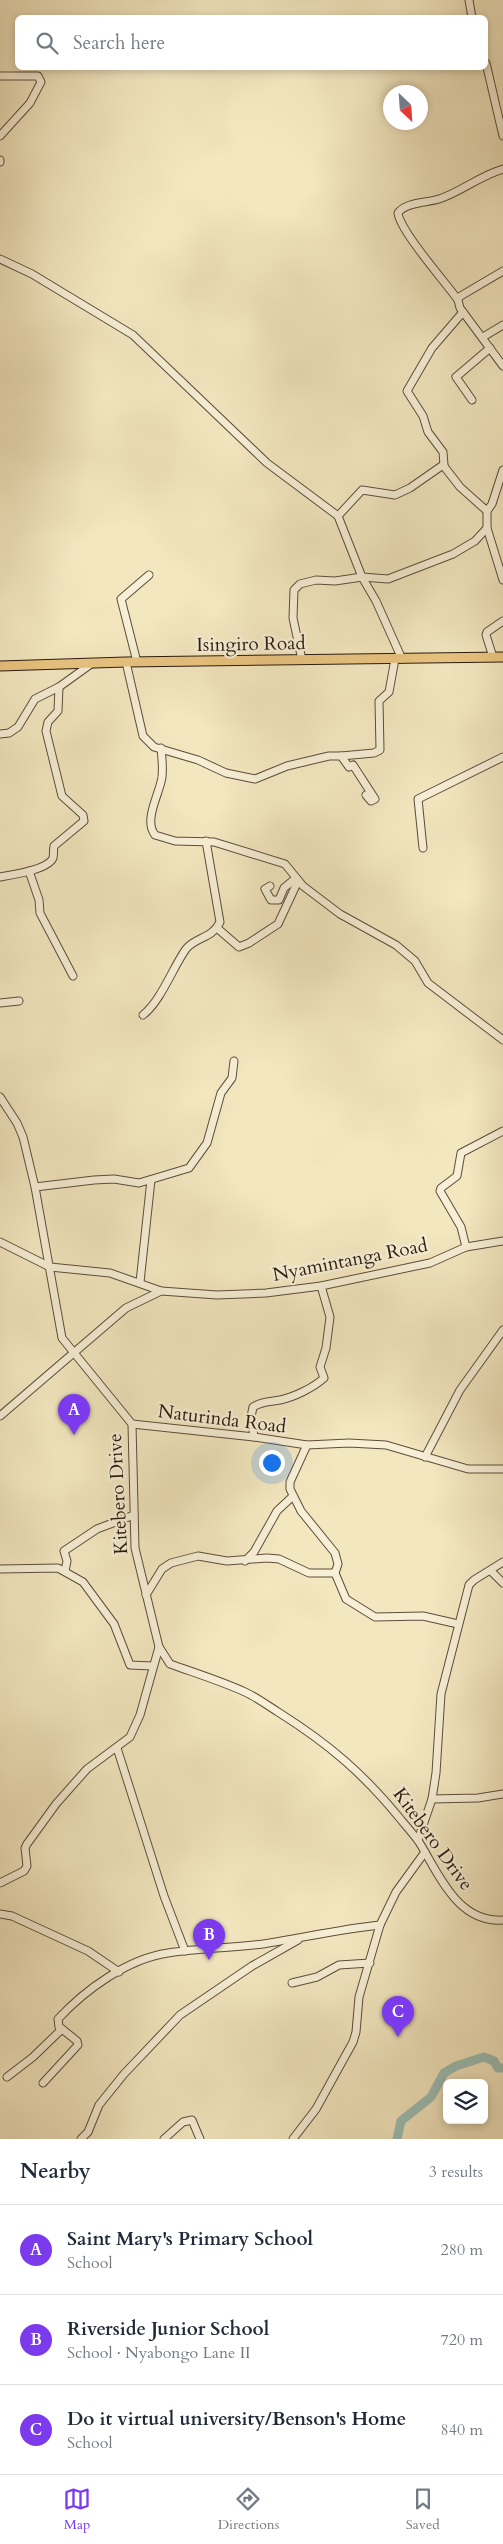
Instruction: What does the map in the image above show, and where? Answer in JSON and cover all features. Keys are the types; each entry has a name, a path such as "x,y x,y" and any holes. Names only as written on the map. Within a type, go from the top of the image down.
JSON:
{"main road":[{"name":"Isingiro Road","path":"0,666 126,662 503,657"}],"street":[{"path":"469,0 472,15"},
{"path":"488,70 503,136"},
{"path":"0,76 38,76 40,82 30,103 0,136"},
{"path":"503,169 476,179 447,196 407,206 398,213 400,221 410,237 458,300 463,312 503,366"},
{"path":"0,259 32,274 132,335 267,463 338,516 362,577 376,601 399,659 389,692 379,701 380,750 374,753 322,758 287,766 255,779 226,773 198,760 149,744 143,736 126,662"},
{"path":"458,300 459,296 475,286 503,272"},
{"path":"463,312 432,348 407,391 423,416 428,432 443,452 444,465 460,487 487,510"},
{"path":"483,337 503,325"},
{"path":"472,400 456,377 490,348"},
{"path":"338,516 362,490 394,495 410,488 444,465"},
{"path":"503,470 492,504 487,510 487,528 503,580"},
{"path":"302,660 294,618 294,590 297,586 307,581 335,581 362,577 388,580 430,564 474,541 487,528"},
{"path":"137,662 120,599 150,576"},
{"path":"492,657 487,632 503,621"},
{"path":"0,734 13,732 25,719 35,699 59,687 91,664"},
{"path":"0,877 29,871 50,863 53,858 54,846 84,821 83,815 62,796 46,731 48,722 58,710 59,687"},
{"path":"161,748 162,774 153,809 152,832 158,837 175,841 219,843 285,864 297,880 340,914 396,945 415,962 428,983 503,1040"},
{"path":"341,756 349,767 353,765 375,799 371,801 366,795"},
{"path":"423,848 418,799 503,757"},
{"path":"143,1015 160,993 187,948 217,928 220,919 206,841"},
{"path":"29,871 39,900 41,916 73,976"},
{"path":"270,886 265,889 271,900 279,900 284,888 297,880"},
{"path":"217,928 239,947 249,943 278,924 297,880"},
{"path":"0,1003 19,1001"},
{"path":"35,1187 114,1179 139,1183 189,1168 196,1161 207,1143 221,1093 232,1078 234,1062"},
{"name":"Kitebero Drive","path":"1,1100 17,1123 23,1137 35,1187 62,1338 73,1354 132,1424 135,1548 159,1647 170,1664 246,1693 327,1745 373,1785 418,1840 445,1886 458,1903 483,1916 503,1920"},
{"path":"466,1248 461,1227 440,1192 441,1188 457,1176 461,1153 503,1131"},
{"path":"140,1282 151,1180"},
{"name":"Nyamintanga Road","path":"0,1416 126,1308 161,1291 218,1295 266,1293 321,1286 430,1263 466,1248 503,1241"},
{"path":"0,1242 50,1268 110,1273 161,1291"},
{"path":"254,1437 251,1417 253,1407 260,1402 282,1399 296,1394 324,1378 320,1367 326,1348 330,1317 321,1286"},
{"path":"425,1457 460,1390 503,1330"},
{"name":"Naturinda Road","path":"132,1424 254,1437 307,1445 349,1443 386,1445 468,1469 484,1471 503,1469"},
{"path":"307,1445 290,1482 293,1496 314,1529 335,1553 338,1564 335,1573 346,1599 374,1617 423,1616 458,1624"},
{"path":"244,1561 254,1552 277,1511 293,1496"},
{"path":"65,1571 67,1561 64,1551 97,1529 134,1516"},
{"path":"146,1595 162,1569 187,1558 198,1556 227,1561 280,1559 309,1573 335,1573"},
{"path":"418,1840 432,1799 438,1758 441,1694 469,1585 503,1562"},
{"path":"0,1570 58,1568 83,1582 114,1624 130,1665 153,1666"},
{"path":"491,1571 503,1583"},
{"path":"0,1883 24,1871 28,1861 25,1848 56,1804 90,1766 130,1737 136,1727 159,1647"},
{"path":"117,1748 164,1896 185,1951"},
{"path":"432,1799 478,1798 503,1794"},
{"path":"293,2139 316,2109 353,2042 357,2027 358,2004 380,1925 396,1892 425,1852"},
{"path":"0,1914 12,1916 88,1951 119,1972"},
{"path":"44,2083 78,2045 77,2041 62,2029 57,2022 69,2008 119,1972 154,1955 243,1946 380,1925"},
{"path":"81,2139 88,2132 99,2105 124,2074 180,2015 252,1966 307,1935"},
{"path":"292,1982 318,1977 339,1965 370,1963"},
{"path":"7,2077 33,2057 62,2029"},
{"path":"164,2139 183,2122 192,2120 200,2139"},
{"path":"88,2132 92,2139"}],"waterway":[{"path":"397,2139 401,2121 431,2097 444,2073 456,2066 484,2057 494,2061 498,2068 503,2068"}],"place":[{"name":"Saint Mary's Primary School","path":"74,1435"},
{"name":"Riverside Junior School","path":"209,1960"},
{"name":"Do it virtual university/Benson's Home","path":"398,2037"}]}
